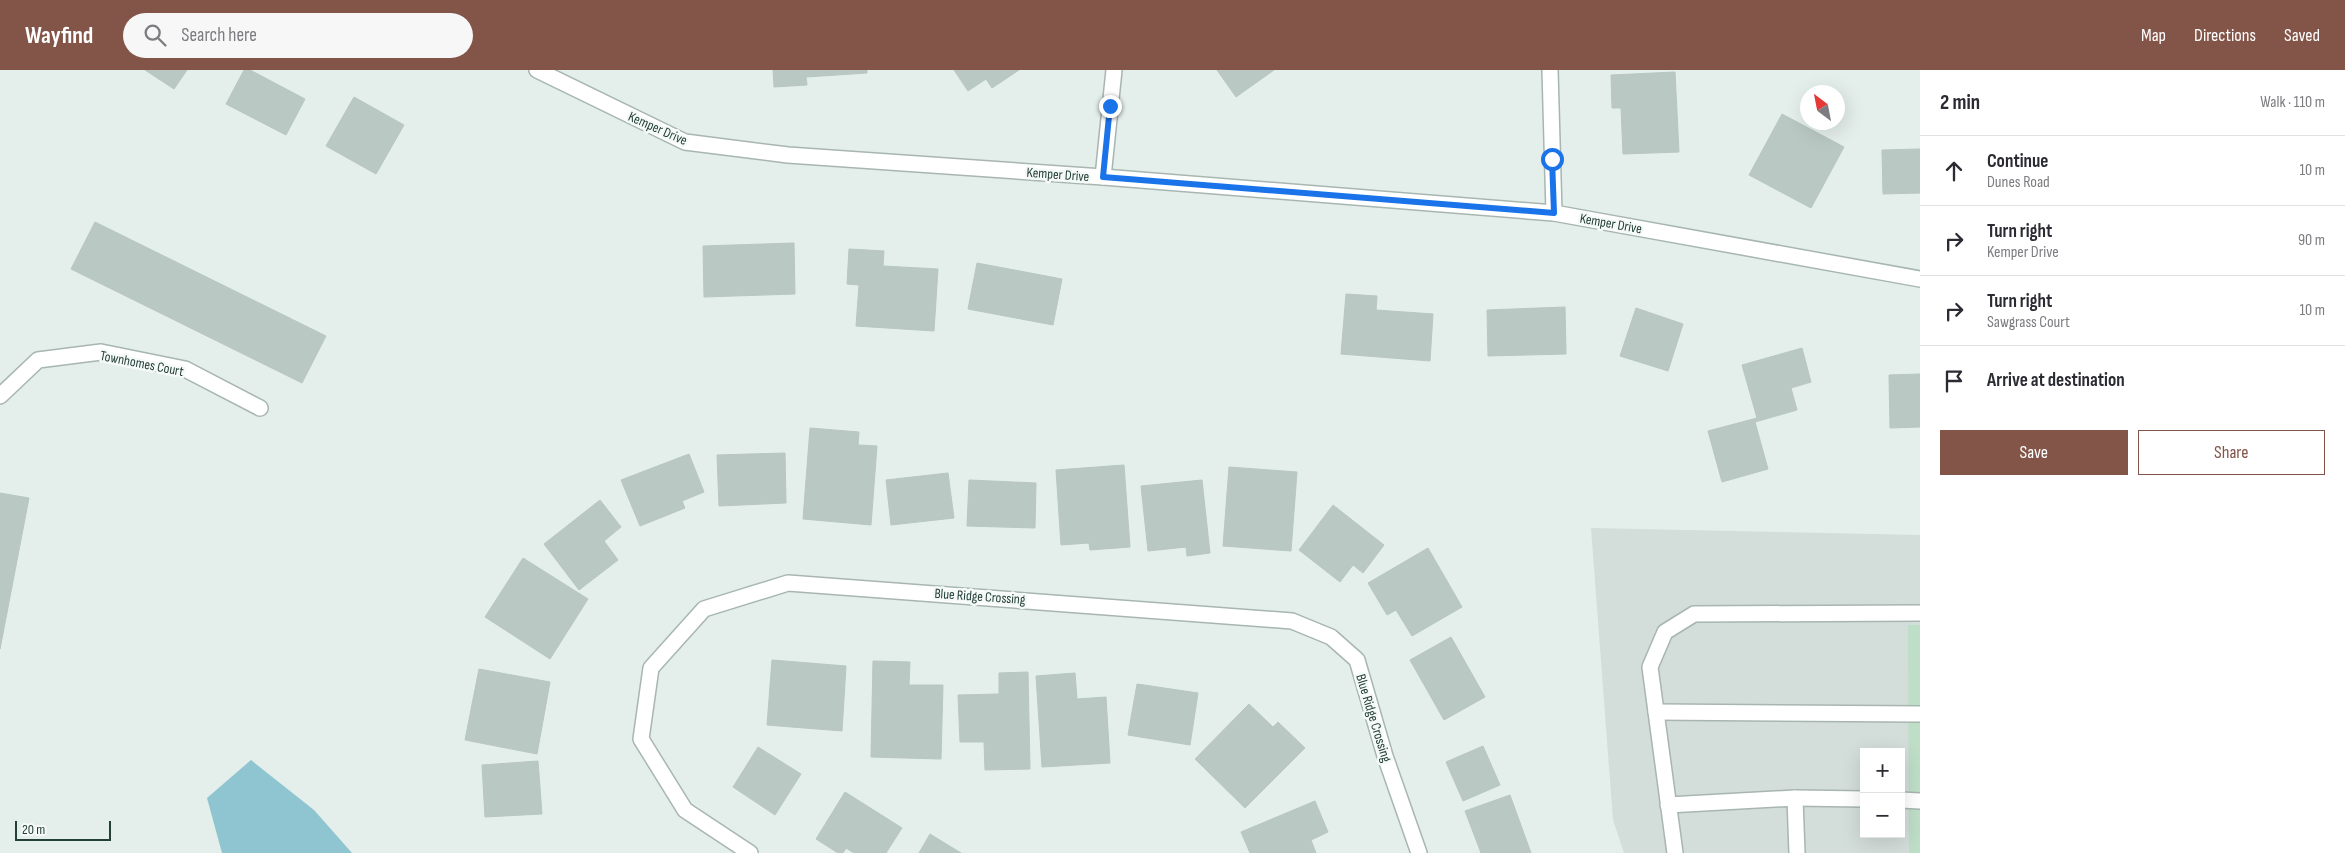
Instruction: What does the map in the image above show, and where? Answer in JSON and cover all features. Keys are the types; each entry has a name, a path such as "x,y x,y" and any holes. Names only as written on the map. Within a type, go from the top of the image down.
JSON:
{"street":[{"name":"Kemper Drive","path":"537,70 685,142 788,155 1103,177 1554,213 1920,279"},
{"path":"1103,177 1114,70"},
{"path":"1550,70 1554,213"},
{"name":"Townhomes Court","path":"0,396 38,360 101,352 184,369 260,408"},
{"name":"Blue Ridge Crossing","path":"750,853 685,810 641,739 651,668 704,609 788,583 1292,621 1330,636 1357,660 1385,756 1419,853"},
{"path":"1675,853 1650,667 1666,632 1694,614 1920,613"},
{"path":"1656,712 1920,714"},
{"path":"1668,805 1795,798 1860,800"},
{"path":"1795,798 1797,853"},
{"path":"1905,800 1920,801"}],"shaded area":[{"path":"1591,528 1920,535 1920,853 1624,853 1613,820"}],"green space":[{"path":"1908,625 1920,625 1920,853 1909,853"}],"water":[{"path":"251,760 314,810 352,853 222,853 207,798"}],"building":[{"path":"145,70 187,70 174,89"},
{"path":"244,70 250,70 305,99 286,135 226,104"},
{"path":"773,70 867,70 867,73 806,77 807,85 774,87"},
{"path":"954,70 1019,70 992,88 986,79 968,91"},
{"path":"1217,70 1274,70 1236,97"},
{"path":"1675,72 1679,152 1623,154 1621,108 1612,108 1611,75"},
{"path":"354,97 404,125 376,174 326,146"},
{"path":"1782,114 1800,124 1800,130 1812,130 1844,147 1811,208 1749,175"},
{"path":"1920,149 1920,193 1883,194 1882,150"},
{"path":"95,222 326,336 302,383 71,269"},
{"path":"794,243 795,294 704,297 703,246"},
{"path":"849,249 884,251 883,266 938,269 934,331 856,326 859,285 847,284"},
{"path":"977,263 1062,279 1053,325 968,309"},
{"path":"1346,294 1377,296 1376,310 1433,314 1430,361 1341,354"},
{"path":"1565,307 1566,354 1488,356 1487,310"},
{"path":"1636,308 1683,324 1668,371 1620,356"},
{"path":"1802,348 1811,382 1791,388 1797,410 1755,422 1768,469 1722,482 1708,431 1757,418 1742,365"},
{"path":"1920,374 1920,427 1890,428 1889,375"},
{"path":"810,428 859,432 858,445 877,446 871,525 803,519"},
{"path":"785,453 786,503 719,506 717,455"},
{"path":"689,454 704,492 682,501 685,508 640,526 621,480"},
{"path":"1124,465 1130,547 1090,550 1089,543 1061,545 1056,470"},
{"path":"1229,467 1297,472 1291,551 1223,546"},
{"path":"948,473 954,518 891,525 886,480"},
{"path":"969,480 1036,483 1035,528 967,526"},
{"path":"1202,480 1210,553 1187,556 1186,547 1148,551 1141,486"},
{"path":"0,493 29,498 0,649"},
{"path":"600,500 621,527 604,541 618,560 579,590 544,544"},
{"path":"1333,505 1384,545 1363,573 1353,565 1340,582 1299,550"},
{"path":"1428,548 1462,607 1412,636 1396,610 1387,615 1368,583"},
{"path":"523,558 588,599 550,659 485,617"},
{"path":"1451,637 1485,697 1444,720 1410,660"},
{"path":"772,660 846,666 842,731 767,725"},
{"path":"873,661 910,662 909,685 943,685 941,759 871,757"},
{"path":"479,669 550,682 537,754 465,740"},
{"path":"1028,672 1030,769 985,770 984,742 960,742 958,695 999,694 999,673"},
{"path":"1075,673 1077,699 1106,697 1110,763 1042,767 1036,676"},
{"path":"1137,684 1198,693 1190,745 1128,735"},
{"path":"1249,704 1273,727 1278,722 1305,748 1245,808 1195,759"},
{"path":"1483,746 1500,785 1463,801 1446,762"},
{"path":"758,747 801,774 775,815 733,787"},
{"path":"538,761 542,814 485,817 482,765"},
{"path":"845,792 902,828 886,853 854,853 846,848 843,853 838,853 816,839"},
{"path":"1510,795 1531,853 1481,853 1465,811"},
{"path":"1315,801 1328,832 1311,840 1316,853 1250,853 1241,832"},
{"path":"930,834 961,853 919,853"}],"route":[{"path":"1110,106 1103,177 1554,213 1552,159"}]}
